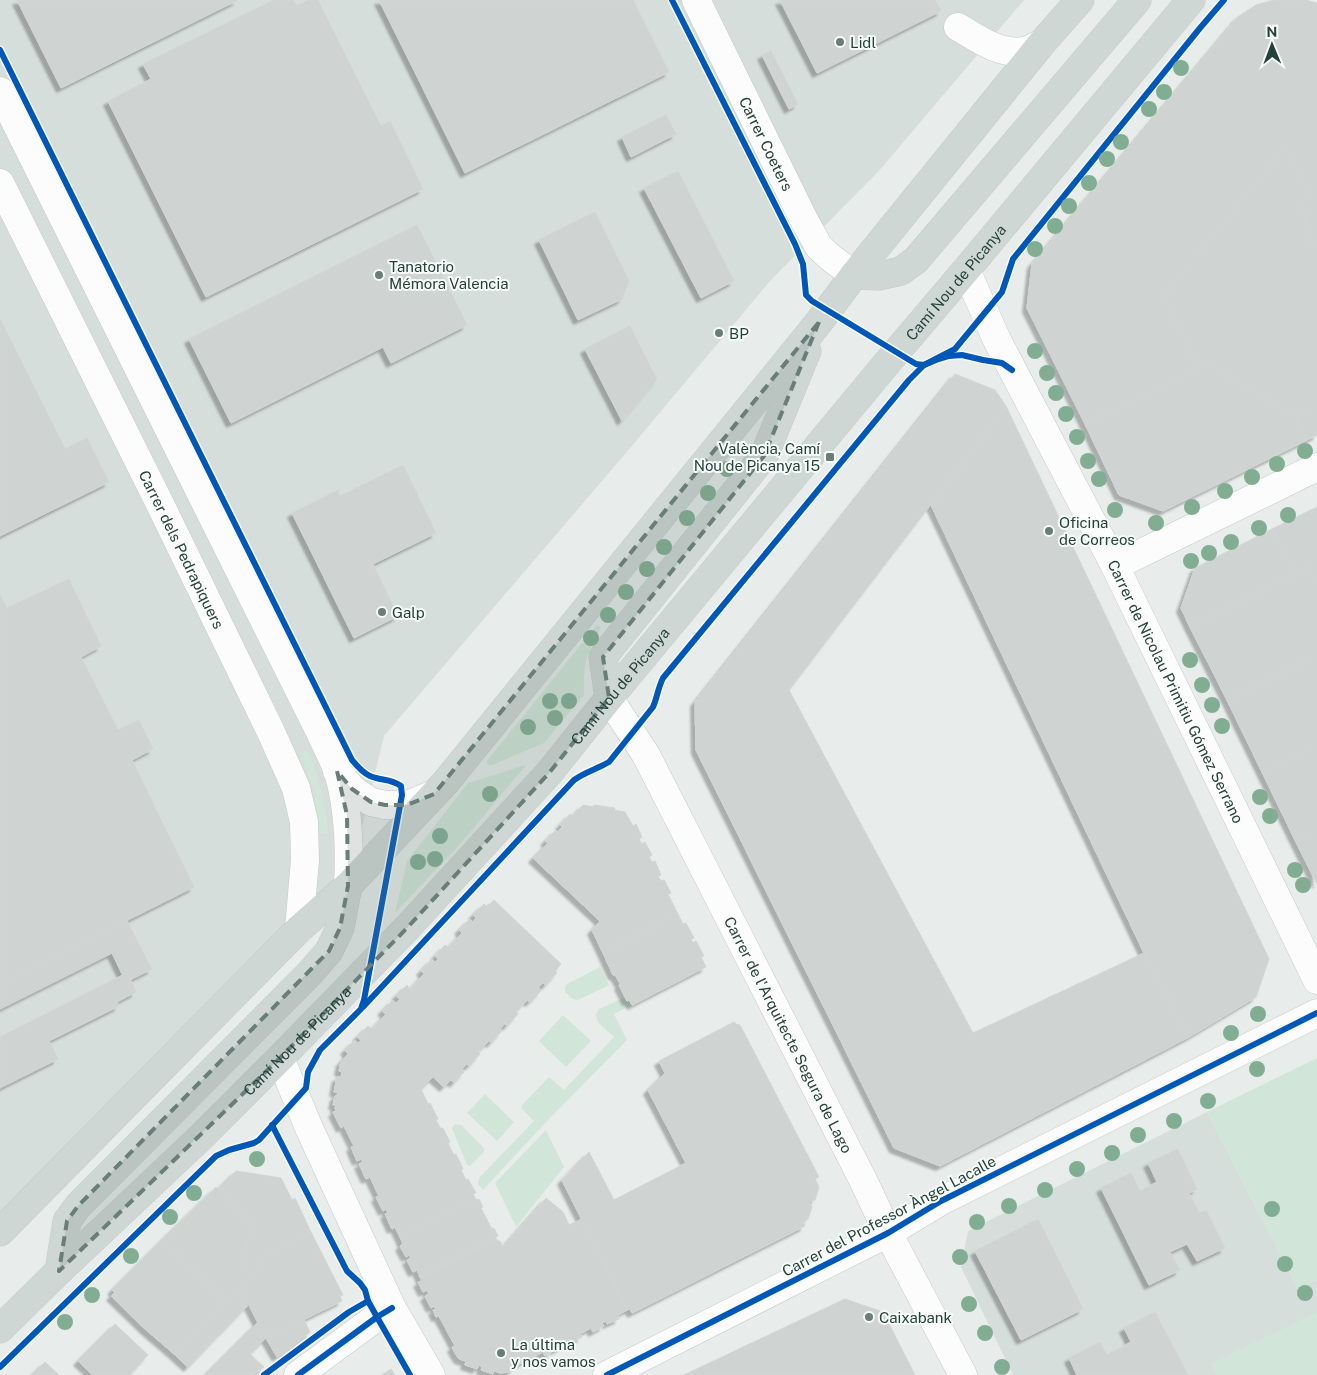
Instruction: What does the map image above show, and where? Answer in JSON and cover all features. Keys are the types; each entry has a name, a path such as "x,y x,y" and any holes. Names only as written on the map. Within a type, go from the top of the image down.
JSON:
{"main road":[{"path":"0,1232 299,929 348,886 468,757 819,322 854,275 1080,0"},
{"path":"854,275 879,276 894,273 901,271 916,260 1137,0"},
{"name":"Camí Nou de Picanya","path":"0,1329 201,1137 280,1058 407,928 549,773 886,363 1191,0"},
{"path":"609,698 603,657 764,456 819,322"},
{"path":"59,1271 67,1221 78,1206 310,973 328,951 340,928 348,886"}],"street":[{"name":"Carrer Coeters","path":"696,0 804,220 820,247 854,275"},
{"path":"958,27 998,48 1014,52 1026,51 1042,44"},
{"path":"0,90 338,771 347,815 349,850 348,886"},
{"name":"Carrer dels Pedrapiquers","path":"0,183 160,504 275,740 296,788 304,822 305,860 299,929"},
{"name":"Carrer de Nicolau Primitiu Gómez Serrano","path":"966,270 997,340 1115,566 1317,980"},
{"path":"1115,566 1317,467"},
{"name":"Carrer de l'Arquitecte Segura de Lago","path":"609,698 646,755 863,1180 888,1233 963,1375"},
{"path":"338,771 352,788 371,802 385,805 408,805 434,794"},
{"name":"Carrer del Professor Àngel Lacalle","path":"607,1375 888,1233 941,1201 1317,1013"},
{"path":"280,1058 309,1128 392,1308 431,1375"},
{"path":"298,1375 392,1308"}],"highlighted area":[{"path":"819,322 764,456 603,657 609,698 549,773 407,928 280,1058 59,1271 67,1221 78,1206 329,951 340,928 348,886 347,815 337,771 352,789 371,802 385,805 407,805 434,794"}],"shaded area":[{"path":"0,0 1024,0 878,172 771,280 384,736 348,886 0,1236"},
{"path":"1207,1112 1298,1289 1317,1280 1317,1375 1013,1375 961,1267 968,1231"}],"green space":[{"path":"597,625 601,627 587,657 584,674 584,695 544,743 490,766 486,762"},
{"path":"308,750 321,791 328,833 321,833 314,792 301,754"},
{"path":"526,765 462,842 395,913 407,861 468,783"},
{"path":"600,967 609,985 578,1000 573,999 565,992 567,984"},
{"path":"626,997 632,1005 614,1014 627,1040 547,1121 483,1190 478,1184 479,1178 534,1121 522,1109 522,1105 548,1078 564,1090 614,1037 598,1021 596,1017 599,1009"},
{"path":"563,1015 591,1041 566,1067 539,1041"},
{"path":"1317,1058 1317,1280 1298,1289 1207,1112"},
{"path":"485,1094 514,1122 497,1141 467,1113"},
{"path":"455,1124 461,1125 484,1148 484,1152 470,1166 467,1165 453,1131 452,1128"},
{"path":"546,1130 564,1167 516,1227 495,1183"},
{"path":"1317,1312 1317,1375 1217,1375 1211,1364"}],"building":[{"path":"17,0 238,0 61,88"},
{"path":"274,0 292,0 296,6 308,0 318,0 381,126 390,121 423,189 206,297 108,101 151,79 143,64"},
{"path":"379,0 633,0 669,72 465,173"},
{"name":"Lidl","path":"780,0 935,0 941,11 817,73"},
{"path":"1278,0 1305,0 1317,3 1317,194 1309,198 1286,147 1163,297 1199,368 1085,424 1027,308 1032,264 1238,17 1256,5"},
{"path":"771,51 798,104 789,109 762,55"},
{"path":"666,115 676,134 631,157 622,137"},
{"path":"1286,147 1309,198 1299,203 1307,220 1303,225 1317,254 1317,404 1296,417 1208,364 1199,368 1163,297"},
{"path":"678,171 734,281 701,298 644,188"},
{"path":"1317,194 1317,254 1303,225 1307,220 1299,203"},
{"path":"595,212 629,281 622,299 578,320 539,240"},
{"name":"Tanatorio Mémora Valencia","path":"417,225 467,325 391,363 383,347 231,423 189,339"},
{"path":"0,319 65,449 87,438 109,482 0,536"},
{"path":"630,326 657,379 622,421 585,349"},
{"path":"1208,364 1296,417 1307,440 1163,511 1119,495 1085,424"},
{"path":"955,374 995,390 1006,406 789,690 973,1033 1144,953 1189,1037 940,1166 894,1148 696,750 695,702"},
{"path":"1317,404 1317,435 1307,440 1296,417"},
{"path":"1006,406 1269,959 1256,997 1189,1037 1144,953 931,505"},
{"path":"403,465 436,533 373,564 398,616 354,638 292,513 338,490 340,496"},
{"path":"1317,507 1317,564 1294,575 1272,529"},
{"path":"1272,529 1294,575 1190,627 1181,608 1195,568"},
{"path":"1317,564 1317,587 1307,568"},
{"path":"1307,568 1317,587 1317,655 1227,700 1190,627"},
{"path":"69,579 101,646 81,657 118,730 139,720 153,749 132,760 194,887 0,984 0,594 7,608"},
{"path":"1317,655 1317,745 1262,772 1227,700"},
{"path":"1317,745 1317,832 1296,842 1262,772"},
{"path":"583,805 615,808 614,810 625,812 633,826 636,824 642,837 639,839 642,844 645,842 652,855 649,857 652,862 655,861 661,875 658,876 661,881 664,880 671,893 668,894 678,914 603,953 592,930 600,921 533,858 548,843 545,841 556,830 558,832 562,827 560,825 570,814 573,816"},
{"path":"1317,832 1317,884 1296,842"},
{"path":"494,900 561,964 555,971 557,973 546,985 543,983 538,988 541,991 530,1002 527,1000 507,1026 505,1023 500,1029 502,1031 491,1043 489,1041 478,1052 480,1054 469,1066 467,1064 462,1069 464,1072 454,1083 451,1080 444,1087 433,1077 421,1089 438,1119 436,1120 441,1129 443,1128 450,1142 448,1143 454,1155 456,1154 466,1180 468,1179 476,1193 473,1194 476,1199 400,1237 395,1227 392,1229 385,1214 388,1213 386,1209 383,1211 376,1197 379,1196 370,1177 366,1179 359,1164 363,1162 361,1159 357,1161 351,1147 354,1146 344,1126 341,1128 333,1112 336,1111 336,1105 333,1105 338,1092 334,1092 337,1077 341,1077 342,1072 339,1071 341,1061 348,1054 345,1050 355,1040 358,1043 361,1040 357,1037 368,1026 372,1029 386,1014 382,1011 393,1000 396,1003 400,999 396,996 407,985 410,989 424,974 421,971 432,959 435,962 438,959 435,956 445,945 448,948 462,933 459,930 470,919 473,922 476,918 473,915 484,904 487,907"},
{"path":"678,914 683,924 686,923 694,938 691,939 693,943 696,941 704,956 701,957 706,967 632,1005 629,1000 627,1001 619,985 621,985 615,975 613,975 603,953"},
{"path":"127,921 152,969 126,982 112,953 0,1009 0,984"},
{"path":"127,973 136,992 117,1002 119,1006 49,1041 58,1059 0,1088 0,1037"},
{"path":"734,1022 740,1025 819,1177 815,1179 819,1187 815,1200 809,1202 812,1207 808,1219 803,1222 805,1226 632,1313 630,1309 627,1310 562,1180 589,1152 614,1200 686,1163 648,1090 665,1073 659,1061"},
{"path":"1178,1149 1197,1189 1189,1193 1199,1213 1206,1210 1225,1248 1197,1261 1187,1244 1170,1252 1180,1270 1149,1285 1101,1188 1131,1173 1140,1191 1157,1182 1148,1163"},
{"path":"236,1171 281,1178 292,1200 295,1198 311,1232 267,1254 252,1276 242,1268 251,1223 218,1189"},
{"path":"216,1187 251,1223 242,1268 252,1276 227,1301 162,1240"},
{"path":"546,1198 563,1212 569,1225 582,1219 627,1310 618,1315 619,1319 607,1324 606,1321 602,1323 604,1326 593,1332 591,1328 580,1334 582,1337 570,1343 569,1339 565,1341 567,1344 555,1350 553,1347 550,1348 552,1352 545,1356 543,1352 513,1367 514,1369 508,1372 494,1371 493,1374 481,1370 482,1367 479,1365 477,1369 465,1365 466,1361 459,1359 455,1353 452,1347 455,1346 439,1316 436,1317 433,1310 436,1309 434,1306 431,1308 425,1296 429,1294 427,1290 423,1292 418,1282 422,1281 420,1277 496,1239 500,1241 503,1247"},
{"path":"479,1199 483,1207 481,1208 498,1236 496,1239 420,1277 417,1270 413,1272 407,1260 411,1258 409,1255 406,1257 400,1246 403,1244 400,1237"},
{"path":"1038,1219 1083,1309 1021,1340 975,1251"},
{"path":"311,1232 343,1295 340,1296 342,1301 266,1338 240,1288 252,1276 267,1254"},
{"path":"162,1240 227,1301 174,1354 111,1296 115,1292 112,1290"},
{"path":"240,1288 249,1304 188,1367 174,1354"},
{"path":"845,1299 883,1312 915,1375 684,1375"},
{"path":"1155,1312 1188,1375 1077,1375 1069,1358 1100,1342 1107,1355 1131,1342 1124,1328"},
{"path":"304,1320 310,1332 277,1357 266,1338"},
{"path":"258,1322 266,1338 250,1354 264,1367 252,1375 205,1375"},
{"path":"115,1324 148,1355 131,1375 93,1375 78,1361"},
{"path":"45,1362 59,1375 32,1375"},
{"path":"391,1369 395,1375 382,1375"}],"cycle path":[{"path":"672,0 795,244 803,264 806,295 812,301 916,364 924,365 949,356 962,355 1002,363 1012,370"},
{"path":"363,1007 574,780 609,762 653,707 663,678 909,380 924,365 955,349 1002,292 1013,259 1224,0"},
{"path":"0,50 352,760 367,775 401,786 402,795 364,1000 361,1009 320,1050 308,1072 306,1088 259,1140 216,1156 0,1367"},
{"path":"607,1375 888,1233 941,1201 1317,1013"},
{"path":"272,1125 347,1271 365,1290 368,1301 410,1375"},
{"path":"264,1375 349,1312 368,1301"},
{"path":"298,1375 392,1308"}],"place":[{"name":"Lidl","path":"840,42"},
{"name":"Tanatorio Mémora Valencia","path":"379,275"},
{"name":"BP","path":"719,333"},
{"name":"València, Camí Nou de Picanya 15","path":"830,457"},
{"name":"Oficina de Correos","path":"1049,531"},
{"name":"Galp","path":"382,612"},
{"name":"Caixabank","path":"869,1317"},
{"name":"La última y nos vamos","path":"501,1353"}]}
